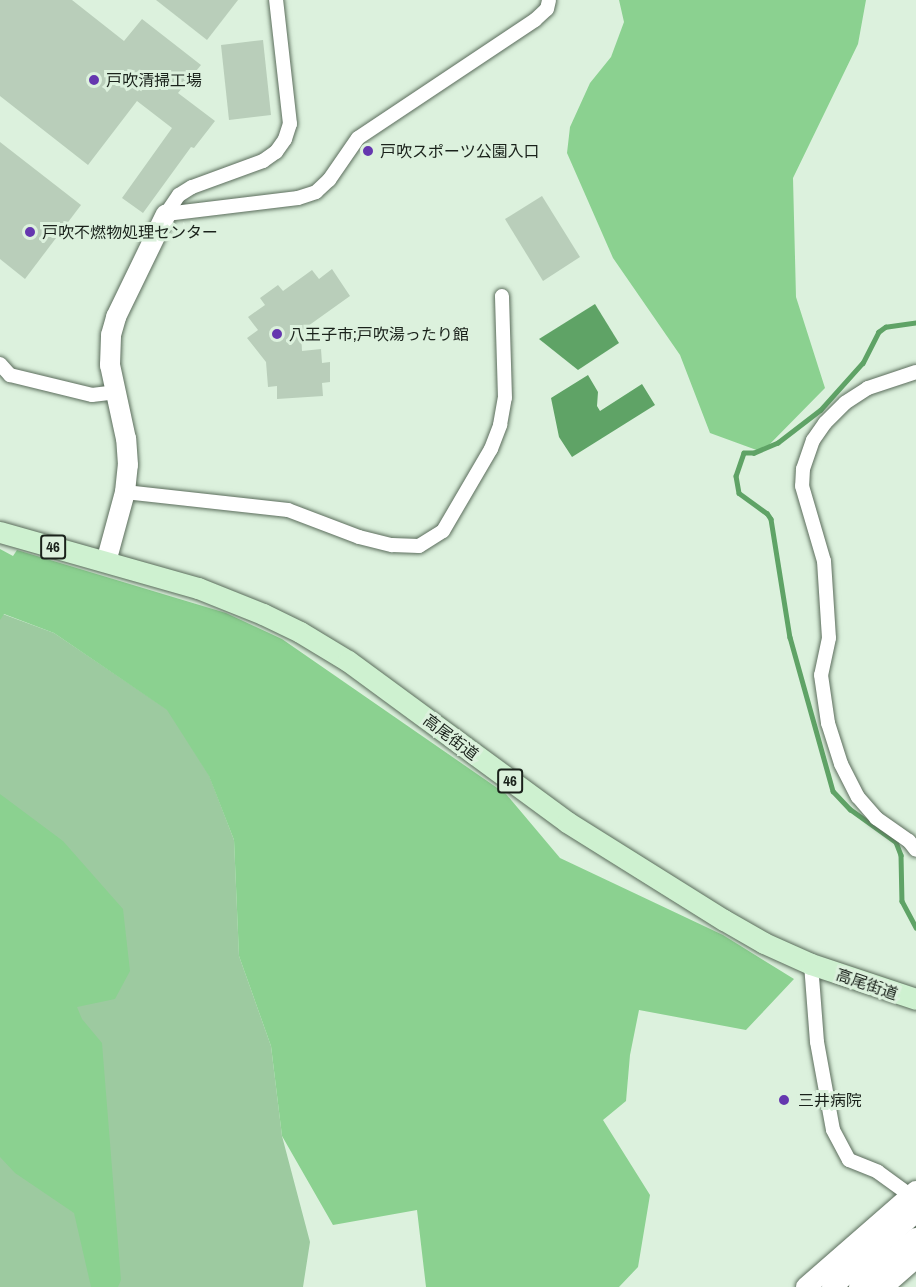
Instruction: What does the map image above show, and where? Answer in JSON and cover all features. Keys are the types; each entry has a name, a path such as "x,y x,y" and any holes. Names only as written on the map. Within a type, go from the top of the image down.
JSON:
{"main road":[{"path":"106,562 125,492 128,465 126,439 110,365 111,335 116,317 166,214"},
{"name":"高尾街道","path":"0,532 219,596 263,614 348,661 587,835 724,920 764,943 811,964 916,999"},
{"path":"806,1287 914,1199"},
{"path":"832,1287 914,1199"},
{"path":"859,1287 916,1238"},
{"path":"884,1287 916,1258"}],"street":[{"path":"166,214 179,195 192,187 263,161 276,152 285,139 290,117 276,0"},
{"path":"166,214 298,198 316,192 329,180 358,138 535,20 547,9 549,0"},
{"path":"125,492 288,510 359,537 392,545 419,546 443,531 491,449 500,425 506,398 502,296"},
{"path":"0,364 10,375 20,378 92,395 114,392"},
{"path":"916,372 868,388 845,403 813,440 803,470 802,486 824,561 829,638 821,675 828,723 841,765 858,797 876,818 909,841 916,850"},
{"path":"811,964 818,1042 833,1130 849,1160 878,1172 914,1199"}],"shaded area":[{"path":"619,0 866,0 858,44 793,178 796,297 825,388 762,452 710,433 680,355 613,258 567,153 570,127 590,83 611,57 624,22"},
{"path":"595,304 619,343 578,370 539,339"},
{"path":"588,375 598,392 597,406 600,411 642,384 655,405 572,457 559,437 551,398"},
{"path":"0,549 13,556 17,550 226,613 282,639 506,794 560,858 723,935 794,979 746,1030 639,1010 630,1055 626,1101 603,1120 650,1195 638,1267 619,1287 426,1287 417,1210 333,1225 282,1136 271,1046 239,956 234,840 209,776 167,710 54,633 4,614 0,620"},
{"path":"0,613 54,633 168,710 209,775 234,840 239,956 271,1046 282,1136 310,1242 303,1287 0,1287"},
{"path":"0,794 63,841 123,909 130,971 115,999 77,1007 82,1019 102,1043 121,1280 118,1287 91,1287 74,1213 15,1173 0,1157"}],"building":[{"name":"戸吹清掃工場","path":"0,0 72,0 124,41 142,19 201,65 178,93 215,121 194,148 191,147 143,213 122,198 172,128 137,101 88,165 0,96"},
{"path":"156,0 238,0 207,40"},
{"path":"263,40 271,115 229,120 221,45"},
{"name":"戸吹不燃物処理センター","path":"0,142 81,205 25,279 0,259"},
{"path":"542,196 580,257 543,281 505,219"},
{"name":"八王子市;戸吹湯ったり館","path":"332,269 350,296 301,331 302,351 321,349 322,363 330,362 330,382 322,383 323,396 277,399 277,386 268,387 266,362 247,338 258,330 248,317 265,305 260,298 278,285 283,291 312,270 319,279"}],"waterway":[{"path":"916,323 886,327 879,332 863,363 821,410 778,443 754,453 744,453 736,476 739,493 767,513 771,519 790,637 833,791 850,809 896,842 901,855 902,901 916,927"}],"place":[{"name":"戸吹清掃工場","path":"94,80"},
{"name":"戸吹スポーツ公園入口","path":"368,151"},
{"name":"戸吹不燃物処理センター","path":"30,232"},
{"name":"八王子市;戸吹湯ったり館","path":"277,334"},
{"name":"三井病院","path":"784,1100"}]}
